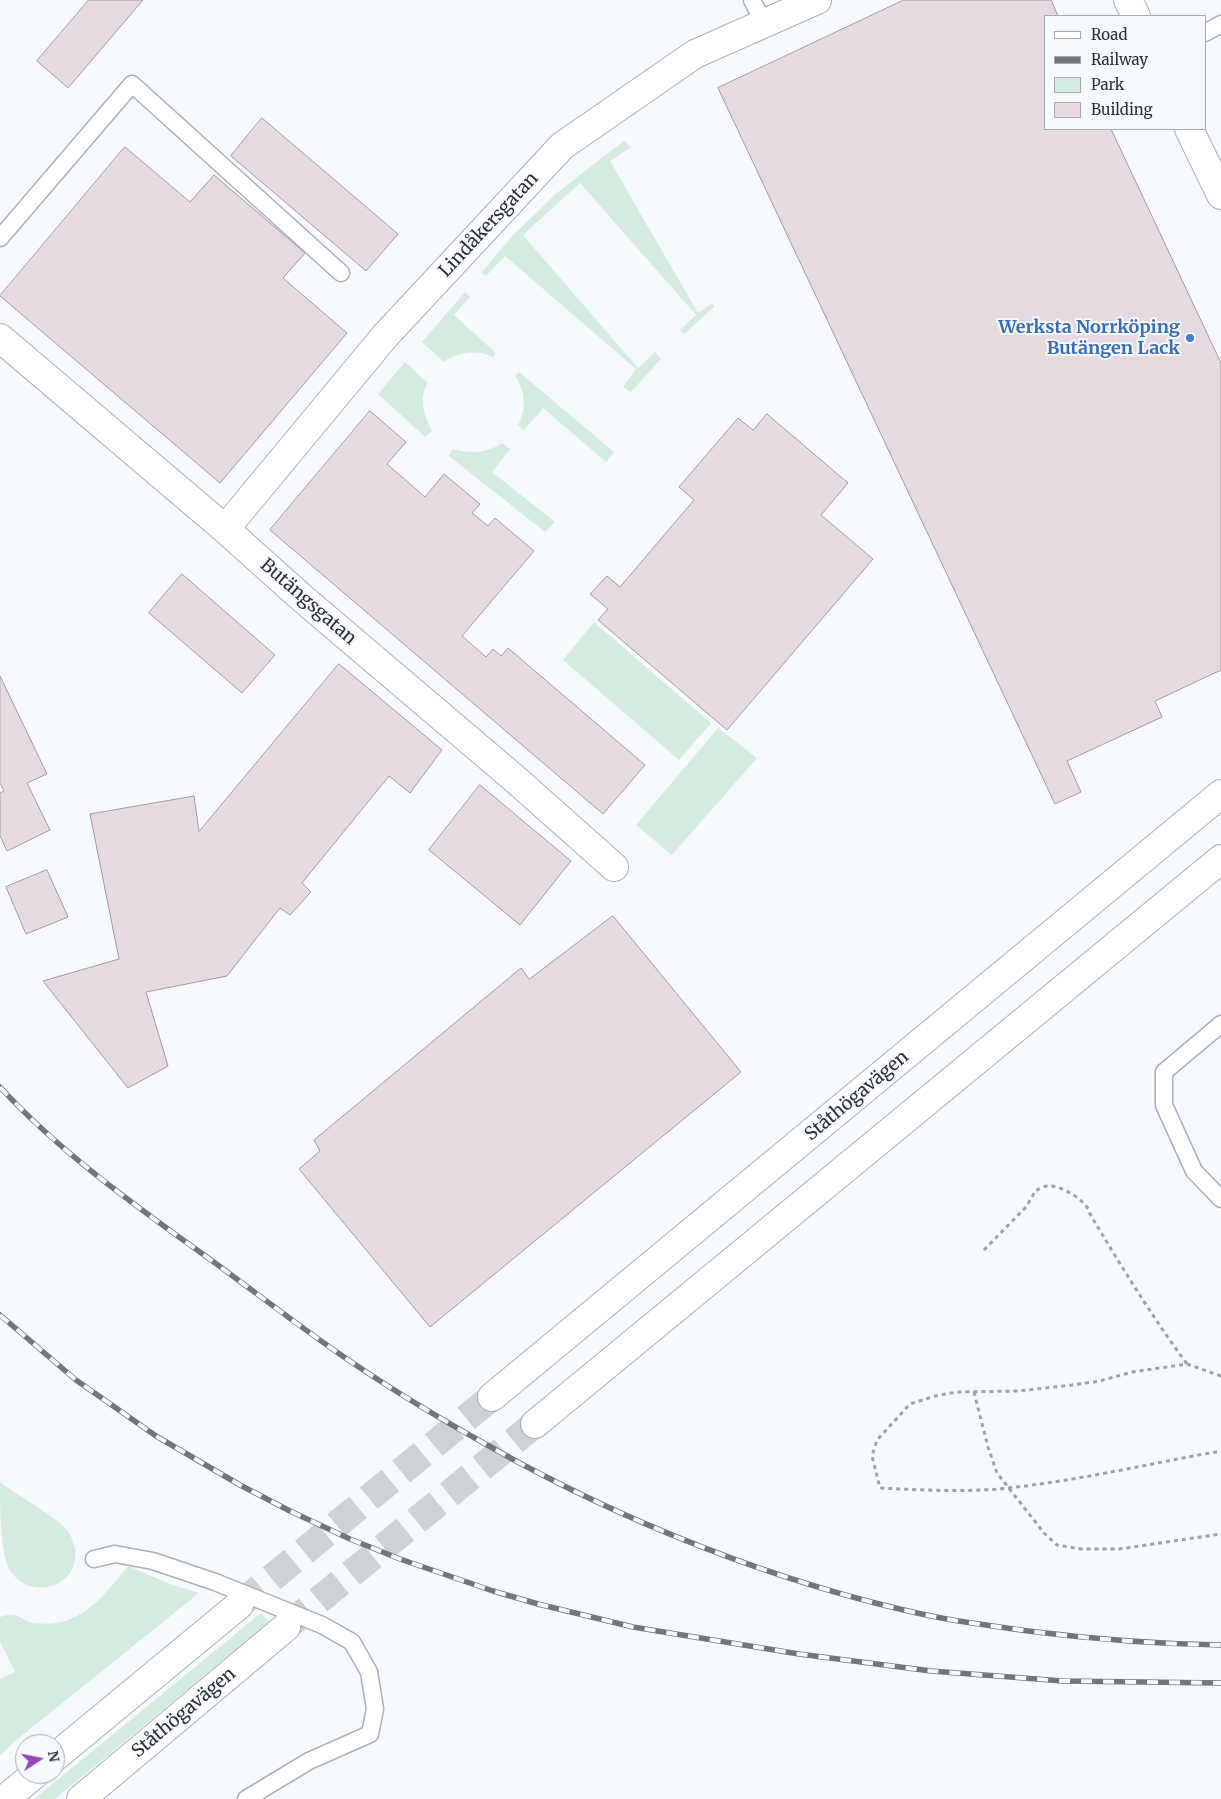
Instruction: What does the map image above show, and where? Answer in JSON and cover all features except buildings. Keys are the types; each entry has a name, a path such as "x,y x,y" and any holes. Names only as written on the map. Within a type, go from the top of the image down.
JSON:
{"main road":[{"name":"Lindåkersgatan","path":"225,529 391,330 562,146 758,12 817,0"},
{"path":"1128,0 1136,15"},
{"path":"1189,130 1221,195"},
{"name":"Butängsgatan","path":"0,338 225,529 614,868"},
{"name":"Ståthögavägen","path":"492,1397 1221,794"},
{"path":"535,1424 1221,859"},
{"path":"65,1749 239,1605"},
{"name":"Ståthögavägen","path":"81,1799 286,1627"},
{"path":"5,1799 23,1784"}],"lane":[{"path":"1206,32 1221,24"},
{"path":"0,238 132,84 341,272"},
{"path":"1221,1024 1164,1072 1164,1105 1194,1171 1221,1199"},
{"path":"94,1559 115,1554 153,1561 224,1585 322,1625 352,1642 369,1672 375,1709 370,1734 309,1761 246,1799"}],"path":[{"path":"984,1250 1026,1206 1036,1190 1049,1186 1073,1194 1089,1207 1090,1214 1128,1278 1156,1322 1187,1364"},
{"path":"1221,1376 1187,1364 1132,1372 1100,1381 1072,1385 1018,1391 957,1392 935,1396 910,1404 877,1440 872,1456 880,1488 925,1490 1008,1488 1087,1476 1221,1451"},
{"path":"974,1392 988,1447 997,1473 1044,1533 1057,1545 1081,1549 1119,1549 1221,1534"}],"green space":[{"path":"625,140 630,148 610,161 698,313 712,303 714,307 684,334 680,330 696,315 580,183 523,235 638,368 655,352 661,359 631,392 623,387 636,369 505,256 486,276 481,273 513,235 558,192"},
{"path":"465,292 470,297 454,315 496,353 493,357 474,352 461,354 444,362 422,342"},
{"path":"405,362 428,383 423,395 423,407 432,431 425,437 378,394"},
{"path":"519,372 614,452 606,462 543,408 524,430 518,425 524,407 521,387 515,376"},
{"path":"502,443 510,449 492,472 555,522 545,532 449,456 453,449 479,452 491,449"},
{"path":"594,622 711,723 679,760 563,660"},
{"path":"718,728 757,758 672,855 636,825"},
{"path":"0,1482 56,1520 68,1531 75,1548 75,1563 69,1575 59,1583 46,1587 33,1587 20,1581 9,1569 2,1539"},
{"path":"128,1566 170,1584 199,1593 24,1734 15,1734 15,1741 0,1756 0,1679 15,1672 0,1641 0,1617 6,1615 17,1616 33,1623 50,1624 64,1621 88,1609 109,1589"},
{"path":"261,1613 269,1622 55,1799 34,1799 52,1784 65,1784 65,1774"}],"tunnel":[{"path":"239,1605 492,1397"},
{"path":"286,1627 535,1424"}],"railway":[{"path":"0,1087 53,1139 110,1186 331,1348 449,1423 592,1500 701,1547 757,1567 813,1586 926,1615 989,1626 1076,1636 1221,1645"},
{"path":"0,1315 76,1380 156,1436 240,1485 350,1539 400,1559 493,1591 633,1627 799,1654 931,1671 1063,1681 1221,1683"}],"place":[{"name":"Werksta Norrköping Butängen Lack","path":"1190,338"}]}
